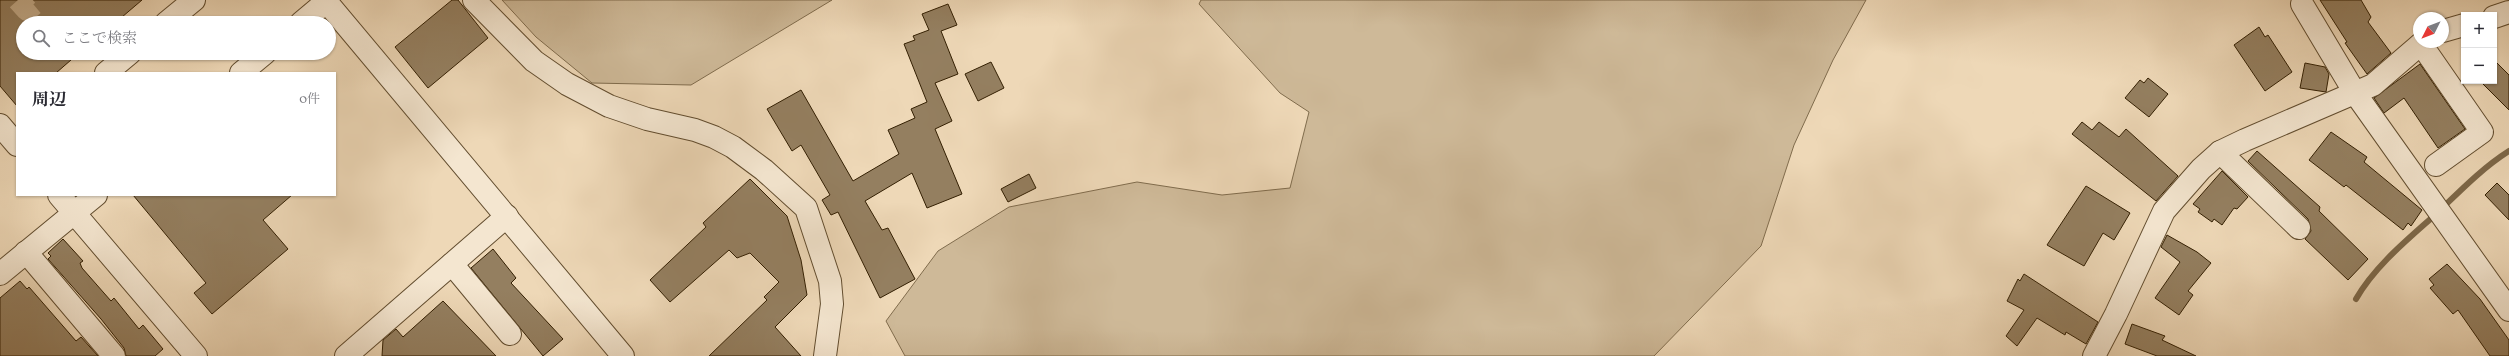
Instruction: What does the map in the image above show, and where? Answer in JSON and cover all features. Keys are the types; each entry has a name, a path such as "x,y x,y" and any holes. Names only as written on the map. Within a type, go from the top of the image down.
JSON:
{"street":[{"path":"175,16 194,0"},
{"path":"474,0 534,61 566,84 615,108 647,119 695,130 714,137 764,170 806,208 830,282 832,304 825,356"},
{"path":"309,16 326,1 623,356"},
{"path":"2302,4 2355,94 2509,310"},
{"path":"2497,16 2509,12"},
{"path":"2449,29 2461,26"},
{"path":"2094,356 2116,314 2164,210 2201,169 2220,152 2373,85 2416,48"},
{"path":"2425,48 2482,132 2436,165"},
{"path":"107,72 122,60"},
{"path":"242,72 257,60"},
{"path":"0,124 16,144"},
{"path":"2220,152 2300,228"},
{"path":"60,196 196,356"},
{"path":"0,274 95,196"},
{"path":"358,352 452,264 507,216"},
{"path":"26,252 114,356"},
{"path":"452,264 510,334"}],"shaded area":[{"path":"502,0 832,0 691,85 592,83 536,37"},
{"path":"1201,0 1866,0 1833,60 1794,145 1761,246 1654,356 905,356 886,321 938,251 1009,207 1137,182 1222,195 1290,188 1309,112 1280,93 1199,4"}],"building":[{"path":"0,0 142,0 123,16 16,16 16,60 71,60 57,72 16,72 16,105 0,86"},
{"path":"452,0 458,0 488,38 428,88 395,47"},
{"path":"2320,0 2361,0 2371,17 2368,22 2391,53 2367,74 2345,43 2347,42"},
{"path":"948,4 957,25 941,31 958,74 935,83 952,121 935,129 962,194 927,208 912,173 865,201 882,230 888,228 915,279 880,298 838,212 831,215 822,200 830,195 801,145 792,151 767,109 801,90 853,181 899,154 888,130 915,118 911,109 927,102 904,44 915,40 913,36 929,30 922,14"},
{"path":"2259,27 2265,37 2268,35 2292,72 2265,91 2234,45"},
{"path":"991,62 1004,88 978,101 965,74"},
{"path":"2305,63 2325,67 2329,74 2326,92 2300,88"},
{"path":"2497,63 2509,75 2509,110 2483,84 2497,84"},
{"path":"2420,64 2465,129 2438,148 2404,98 2384,113 2374,98"},
{"path":"2148,78 2168,94 2149,117 2125,98 2140,80 2144,83"},
{"path":"2082,122 2092,130 2099,122 2119,137 2126,129 2178,176 2156,201 2072,134"},
{"path":"2331,132 2367,157 2364,162 2422,210 2411,226 2408,223 2403,230 2346,185 2344,187 2309,160"},
{"path":"2257,151 2320,207 2319,211 2368,259 2348,280 2305,239 2311,231 2308,219 2248,161"},
{"path":"2222,171 2248,197 2237,209 2234,208 2222,225 2214,219 2212,222 2198,212 2200,209 2193,204"},
{"path":"1029,174 1036,188 1008,202 1001,189"},
{"path":"750,179 787,216 801,260 807,295 775,327 801,356 709,356 767,300 764,297 779,282 750,253 737,258 729,250 670,302 650,280 706,227 703,223"},
{"path":"2497,183 2509,195 2509,220 2485,195"},
{"path":"2086,186 2130,213 2114,240 2103,233 2084,266 2047,245"},
{"path":"134,196 291,196 263,220 288,249 212,314 194,293 206,283"},
{"path":"2167,235 2197,252 2211,263 2188,291 2193,295 2179,315 2155,298 2180,262 2161,247"},
{"path":"63,239 83,261 80,263 82,268 111,301 114,298 139,329 143,325 163,349 155,356 126,356 124,348 101,319 48,259 51,256 48,253"},
{"path":"493,249 516,278 511,283 563,339 543,356 471,268"},
{"path":"2447,264 2480,299 2509,340 2509,356 2490,356 2458,310 2453,314 2430,288 2434,285 2429,279"},
{"path":"2024,274 2098,322 2086,344 2066,332 2065,335 2037,318 2017,346 2006,336 2024,310 2007,301 2018,279 2020,281"},
{"path":"20,281 27,289 29,287 76,341 81,337 98,356 0,356 0,298"},
{"path":"443,301 496,356 382,356 383,340 396,329 403,337"},
{"path":"2132,324 2165,336 2162,340 2196,356 2157,356 2125,344"}],"waterway":[{"path":"2356,299 2372,275 2392,254 2480,173 2509,151"}],"tunnel":[{"path":"18,0 27,10 39,0"}]}
